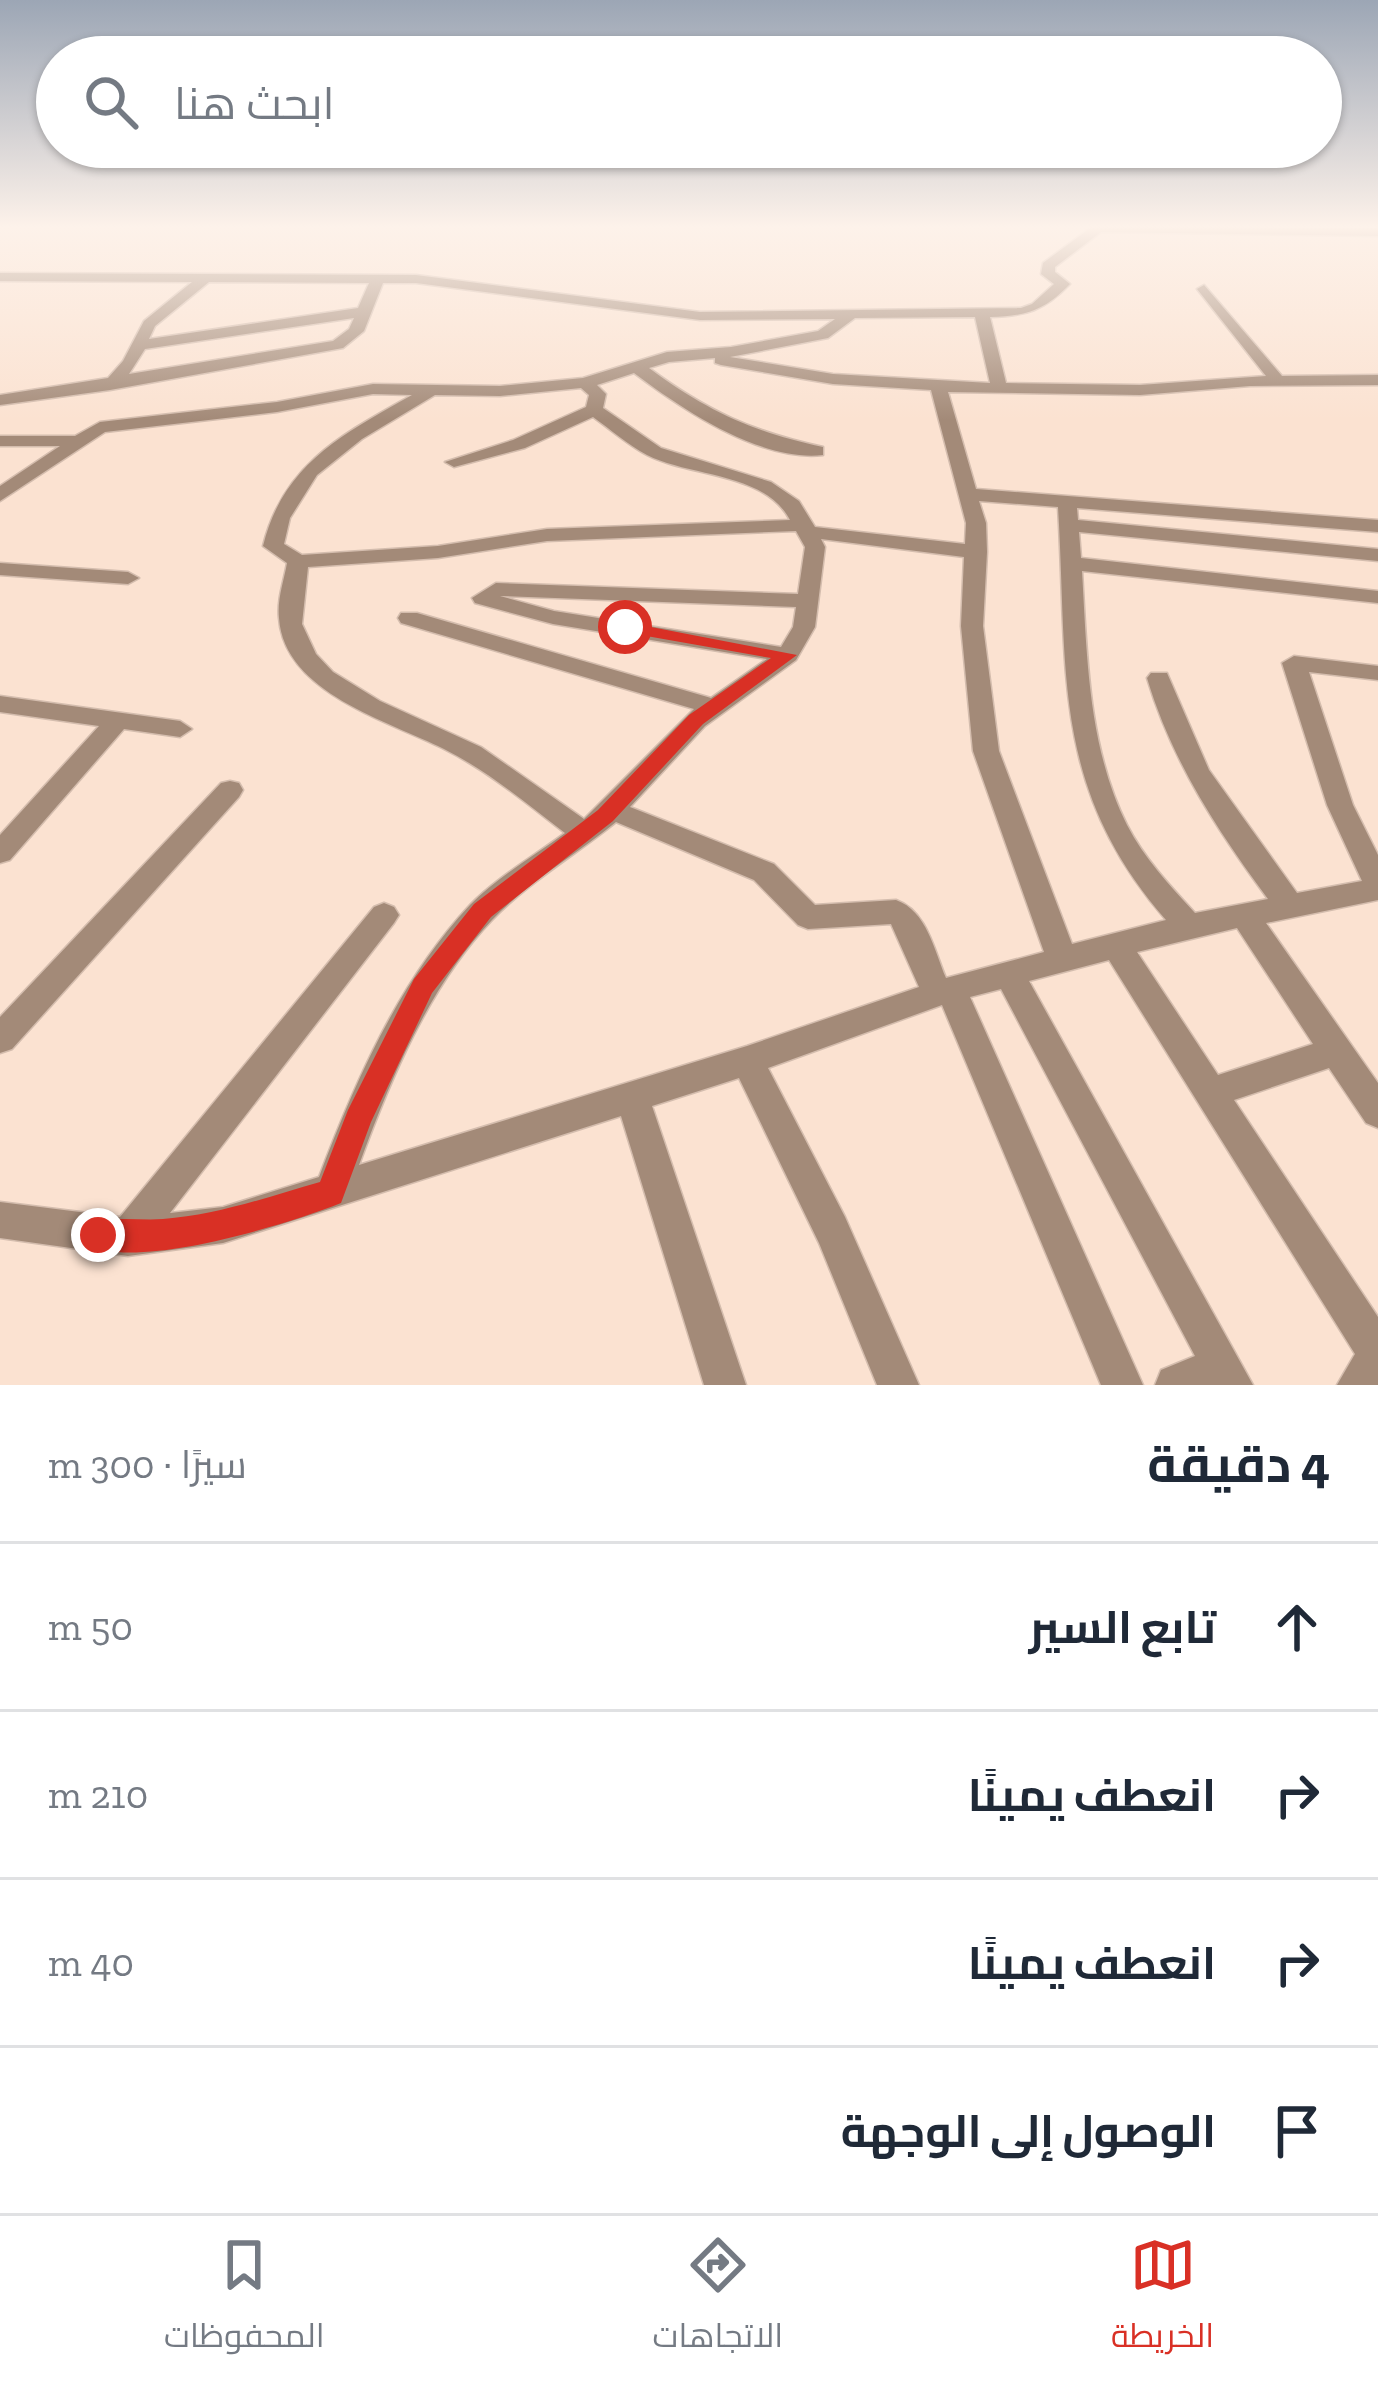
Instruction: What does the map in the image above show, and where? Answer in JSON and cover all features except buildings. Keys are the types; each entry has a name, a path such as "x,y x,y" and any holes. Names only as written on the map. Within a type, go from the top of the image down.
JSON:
{"street":[{"path":"110,385 140,345 149,324 190,291"},
{"path":"0,400 345,343 372,291"},
{"path":"481,291 683,315 1023,312 1057,291"},
{"path":"1205,291 1278,381"},
{"path":"140,345 363,312"},
{"path":"0,495 100,427 277,407 373,389 430,391 584,383 674,356 705,356 824,335 854,312"},
{"path":"981,312 999,387"},
{"path":"705,356 833,380 939,386 1140,391 1278,381 1378,380"},
{"path":"636,366 728,429 763,442 817,451"},
{"path":"169,374 174,417"},
{"path":"584,383 598,394 594,410"},
{"path":"939,386 970,494 977,552 972,626 980,721 1009,824 1063,961"},
{"path":"430,391 338,448 302,480 273,546 298,561 438,552 558,534 808,529 977,552"},
{"path":"0,440 34,396"},
{"path":"454,462 519,444 594,410"},
{"path":"331,1193 358,1120 423,986 482,910 585,834 714,707 788,655 804,627 815,553 808,529 773,490 674,461 594,410"},
{"path":"0,440 79,441"},
{"path":"970,494 1068,514 1378,555"},
{"path":"1068,514 1378,526"},
{"path":"1068,514 1078,680 1095,791 1133,864 1189,926"},
{"path":"298,561 290,594 291,630 328,680 490,764 585,834"},
{"path":"1070,563 1378,597"},
{"path":"0,569 128,578"},
{"path":"788,655 553,617 483,598 496,589 807,601"},
{"path":"409,618 714,707"},
{"path":"0,1220 68,1234 128,1237 223,1225 747,1060 944,992 1189,926 1376,890 1340,805 1294,662 1378,673"},
{"path":"1159,679 1171,723 1198,781 1289,905"},
{"path":"0,704 180,729"},
{"path":"0,853 116,721"},
{"path":"6,1024 230,790"},
{"path":"612,809 764,872 808,916 896,912 907,920 1122,1385"},
{"path":"1244,915 1378,1112"},
{"path":"128,1237 384,916"},
{"path":"1117,947 1378,1355 1358,1385"},
{"path":"1009,974 1226,1376 1176,1385"},
{"path":"1208,1093 1336,1051"},
{"path":"747,1060 832,1230 898,1385"},
{"path":"631,1095 725,1385"}],"route":[{"path":"98,1235 128,1237 223,1225 331,1193 358,1120 423,986 482,910 605,816 696,720 788,655 625,627"}]}
